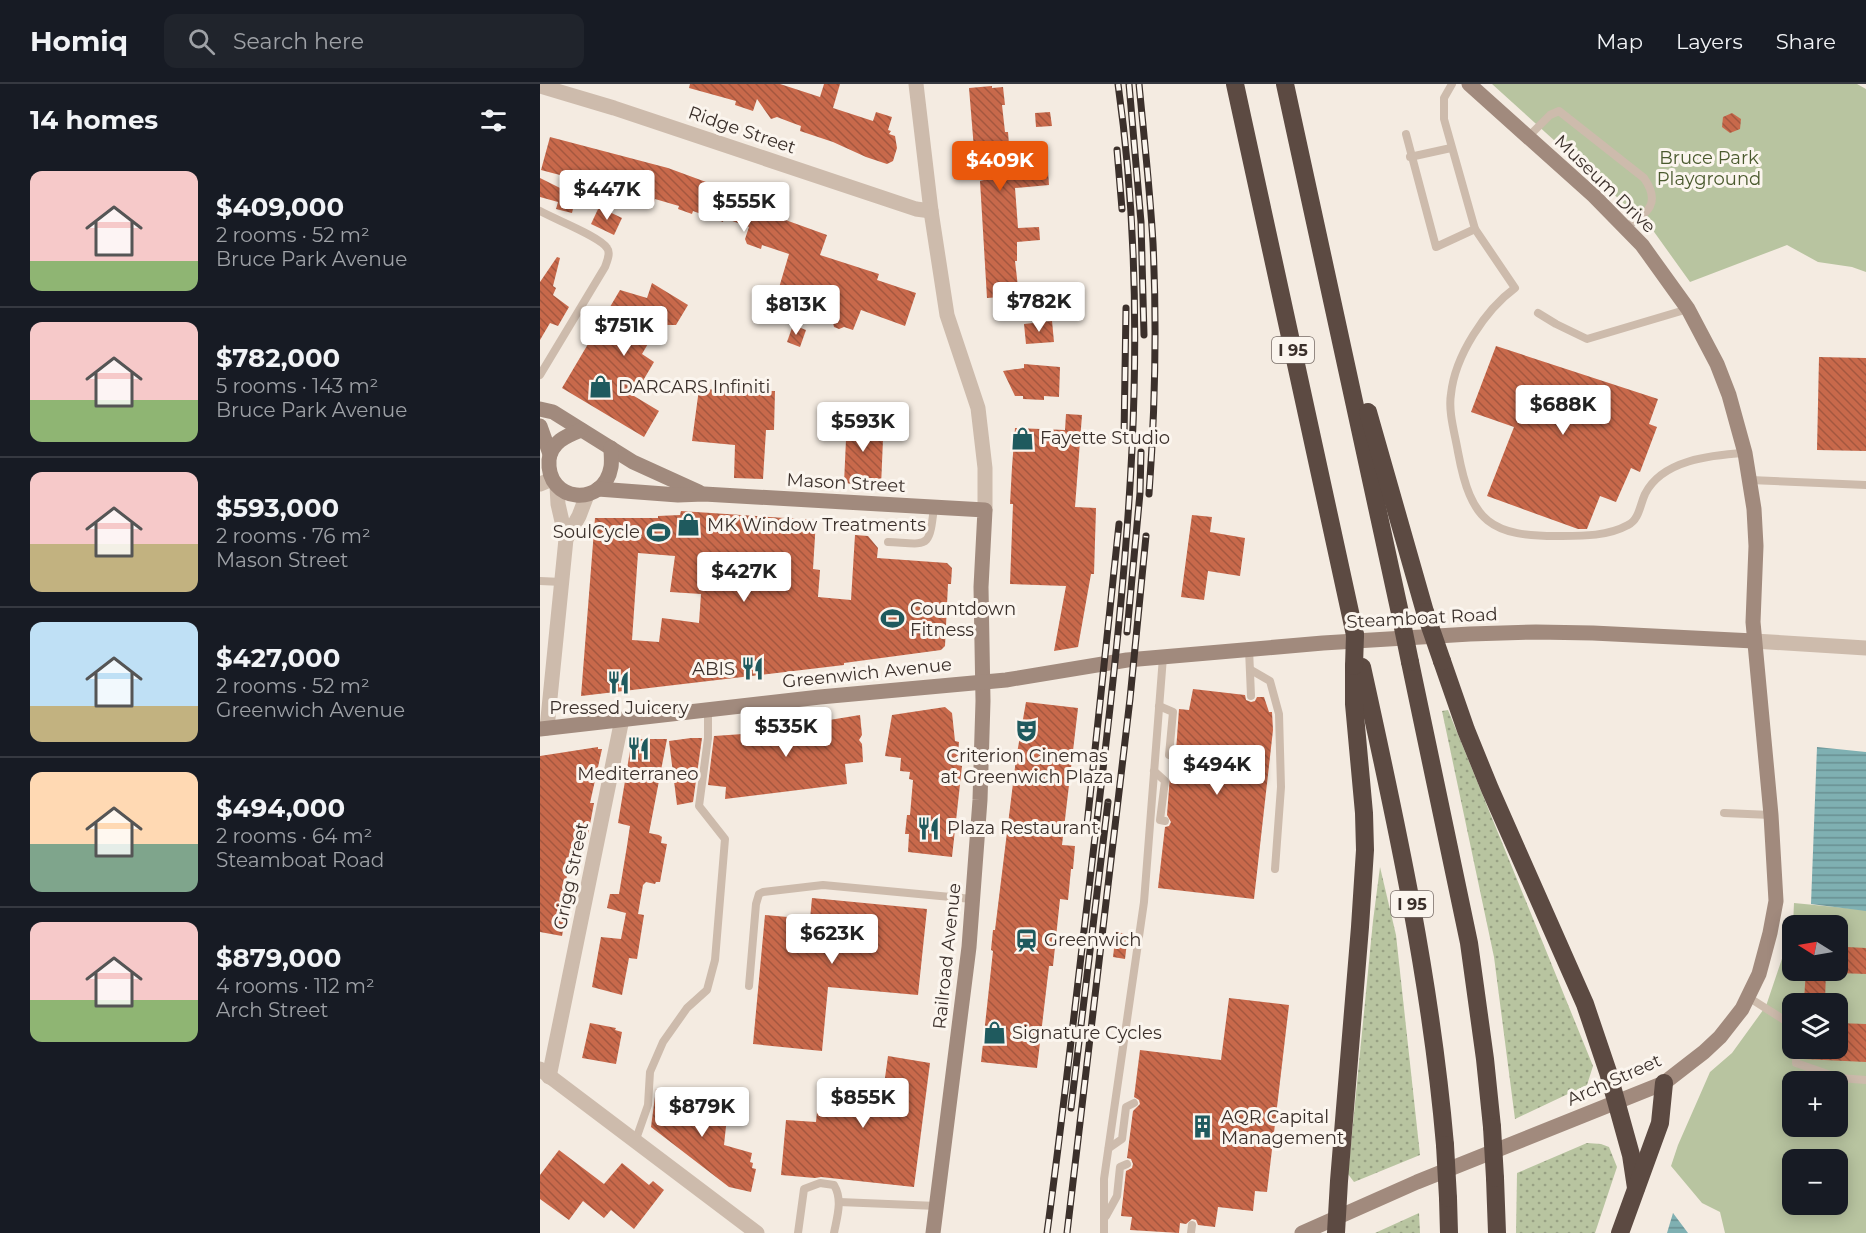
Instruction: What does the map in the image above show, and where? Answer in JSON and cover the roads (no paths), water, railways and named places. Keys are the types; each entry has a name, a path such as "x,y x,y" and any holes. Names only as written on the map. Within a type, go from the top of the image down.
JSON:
{"highway":[{"name":"I 95","path":"1235,84 1351,616 1358,665 1398,832 1418,937 1437,1065 1445,1145 1449,1233"},
{"name":"I 95","path":"1285,84 1469,943 1484,1048 1492,1127 1497,1233"},
{"path":"1321,251 1425,612 1486,779 1585,1004 1608,1072 1631,1155 1636,1188"},
{"path":"1336,1225 1365,850 1354,704 1358,665"},
{"path":"1620,1233 1660,1122 1664,1083"}],"main road":[{"name":"Museum Drive","path":"1469,84 1626,227 1642,245 1688,309 1721,374 1745,453 1756,546 1754,641"},
{"name":"Mason Street","path":"540,409 553,412 652,471 704,494"},
{"path":"540,426 550,454 550,483"},
{"path":"550,454 556,443 567,435 581,430"},
{"path":"593,492 606,481 611,466 611,448"},
{"name":"Mason Street","path":"550,483 573,495 593,492 704,494 985,510"},
{"name":"Railroad Avenue","path":"933,1233 968,958 983,752 981,587 985,510"},
{"name":"Steamboat Road","path":"982,681 1006,680 1126,660 1470,634 1593,633 1754,641"},
{"name":"Arch Street","path":"1302,1233 1336,1225 1418,1182 1664,1083 1720,1037 1742,1009 1759,974 1776,901 1771,815 1754,641"},
{"name":"Greenwich Avenue","path":"544,728 982,681"}],"street":[{"path":"916,84 931,211 947,315 978,408 985,468 985,510"},
{"name":"Ridge Street","path":"540,86 615,108 916,209 931,211"},
{"path":"544,728 566,539 558,504 550,483"},
{"path":"566,539 593,492"},
{"name":"Steamboat Road","path":"1754,641 1866,648"},
{"name":"Grigg Street","path":"545,1073 622,719"},
{"path":"545,1073 757,1233"}],"lane":[{"path":"1452,84 1444,98 1443,106 1451,148 1476,229 1515,288 1499,300 1468,343 1452,385 1450,397 1454,432 1468,495 1478,511 1496,527 1518,535 1581,536 1611,532 1631,524 1639,513 1644,496 1652,483 1682,463 1745,453"},
{"path":"1528,137 1550,116 1559,111 1644,178 1652,189 1653,203 1645,214 1626,227"},
{"path":"1406,134 1410,157 1436,247 1476,229"},
{"path":"1410,157 1451,148"},
{"path":"540,211 597,239 607,247 609,253 605,267 540,375"},
{"path":"1538,313 1587,339 1688,309"},
{"path":"1750,480 1866,485"},
{"path":"888,542 920,544 927,541 930,536 934,507"},
{"path":"540,581 562,582"},
{"path":"1250,649 1251,696"},
{"path":"1104,1233 1104,1179 1144,902 1163,657"},
{"path":"1251,670 1269,681 1279,714 1281,787 1275,869"},
{"path":"1159,706 1173,712 1169,755 1172,756"},
{"path":"635,1142 648,1105 650,1072 663,1042 687,1008 707,990 715,960 725,838 699,806 708,738 708,710"},
{"path":"1154,771 1165,782 1160,820 1165,821"},
{"path":"1724,813 1771,815"},
{"path":"750,986 756,904 759,894 763,892 823,885 972,899"},
{"path":"1748,997 1782,1019"},
{"path":"1796,1059 1796,1063 1839,1078 1866,1080"},
{"path":"1109,1148 1122,1139 1126,1107 1134,1103"},
{"path":"1104,1219 1117,1196 1120,1167 1127,1164"},
{"path":"798,1233 804,1190 820,1183 834,1185 837,1191 839,1202 834,1233"},
{"path":"839,1202 937,1206"}],"water":[{"path":"1817,747 1866,752 1866,911 1811,904"},
{"path":"1673,1213 1688,1233 1667,1233"}],"railway":[{"path":"1047,1233 1109,721 1132,449 1135,358 1134,268 1128,176 1118,84"},
{"path":"1129,84 1141,222 1144,335"},
{"path":"1139,84 1153,243 1155,306 1153,432 1149,494"},
{"path":"1117,150 1122,209"},
{"path":"1124,437 1126,308"},
{"path":"1127,632 1140,493 1141,452"},
{"path":"1087,825 1119,524"},
{"path":"1067,1233 1130,699 1146,536"},
{"path":"1071,1108 1108,802"}],"place":[{"name":"DARCARS Infiniti","path":"600,387"},
{"name":"Fayette Studio","path":"1022,438"},
{"name":"MK Window Treatments","path":"689,525"},
{"name":"SoulCycle","path":"658,532"},
{"name":"Countdown Fitness","path":"892,619"},
{"name":"ABIS","path":"753,669"},
{"name":"Pressed Juicery","path":"619,682"},
{"name":"Criterion Cinemas at Greenwich Plaza","path":"1027,730"},
{"name":"Mediterraneo","path":"638,748"},
{"name":"Plaza Restaurant","path":"929,828"},
{"name":"Greenwich","path":"1026,940"},
{"name":"Signature Cycles","path":"994,1033"},
{"name":"AQR Capital Management","path":"1203,1127"}],"park label":[{"name":"Bruce Park Playground","path":"1709,168"}]}
